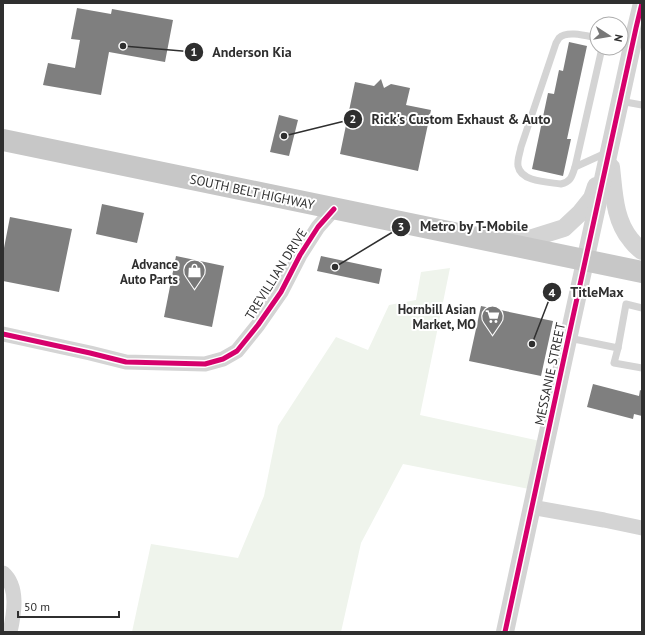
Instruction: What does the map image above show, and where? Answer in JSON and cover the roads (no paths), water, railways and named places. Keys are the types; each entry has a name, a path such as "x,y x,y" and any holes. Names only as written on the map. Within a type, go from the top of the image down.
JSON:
{"main road":[{"name":"SOUTH BELT HIGHWAY","path":"3,140 642,272"}],"street":[{"name":"MESSANIE STREET","path":"505,632 531,507 586,261 620,100 630,41 642,3"},
{"path":"489,241 529,239 564,228 580,213 592,198 609,152"},
{"path":"609,152 615,208 620,223 630,239 642,251"},
{"name":"TREVILLIAN DRIVE","path":"3,334 126,362 205,364 223,359 237,351 258,325 281,292 300,255 318,227 334,209"},
{"path":"531,507 642,528"},
{"path":"3,573 6,575 12,587 15,602 10,632"}],"lane":[{"path":"589,37 570,34 564,35 559,38 556,43 518,158 518,166 524,176 532,180 561,184 565,184 572,178 576,167 600,56"},
{"path":"620,100 642,105"},
{"path":"576,167 609,152"},
{"path":"642,308 626,304 614,363 642,368"},
{"path":"569,338 618,348"}],"place":[{"name":"Anderson Kia","path":"123,46"},
{"name":"Rick's Custom Exhaust & Auto","path":"284,136"},
{"name":"Metro by T-Mobile","path":"335,267"},
{"name":"Advance Auto Parts","path":"194,290"},
{"name":"Hornbill Asian Market, MO","path":"492,336"},
{"name":"TitleMax","path":"532,344"}]}
